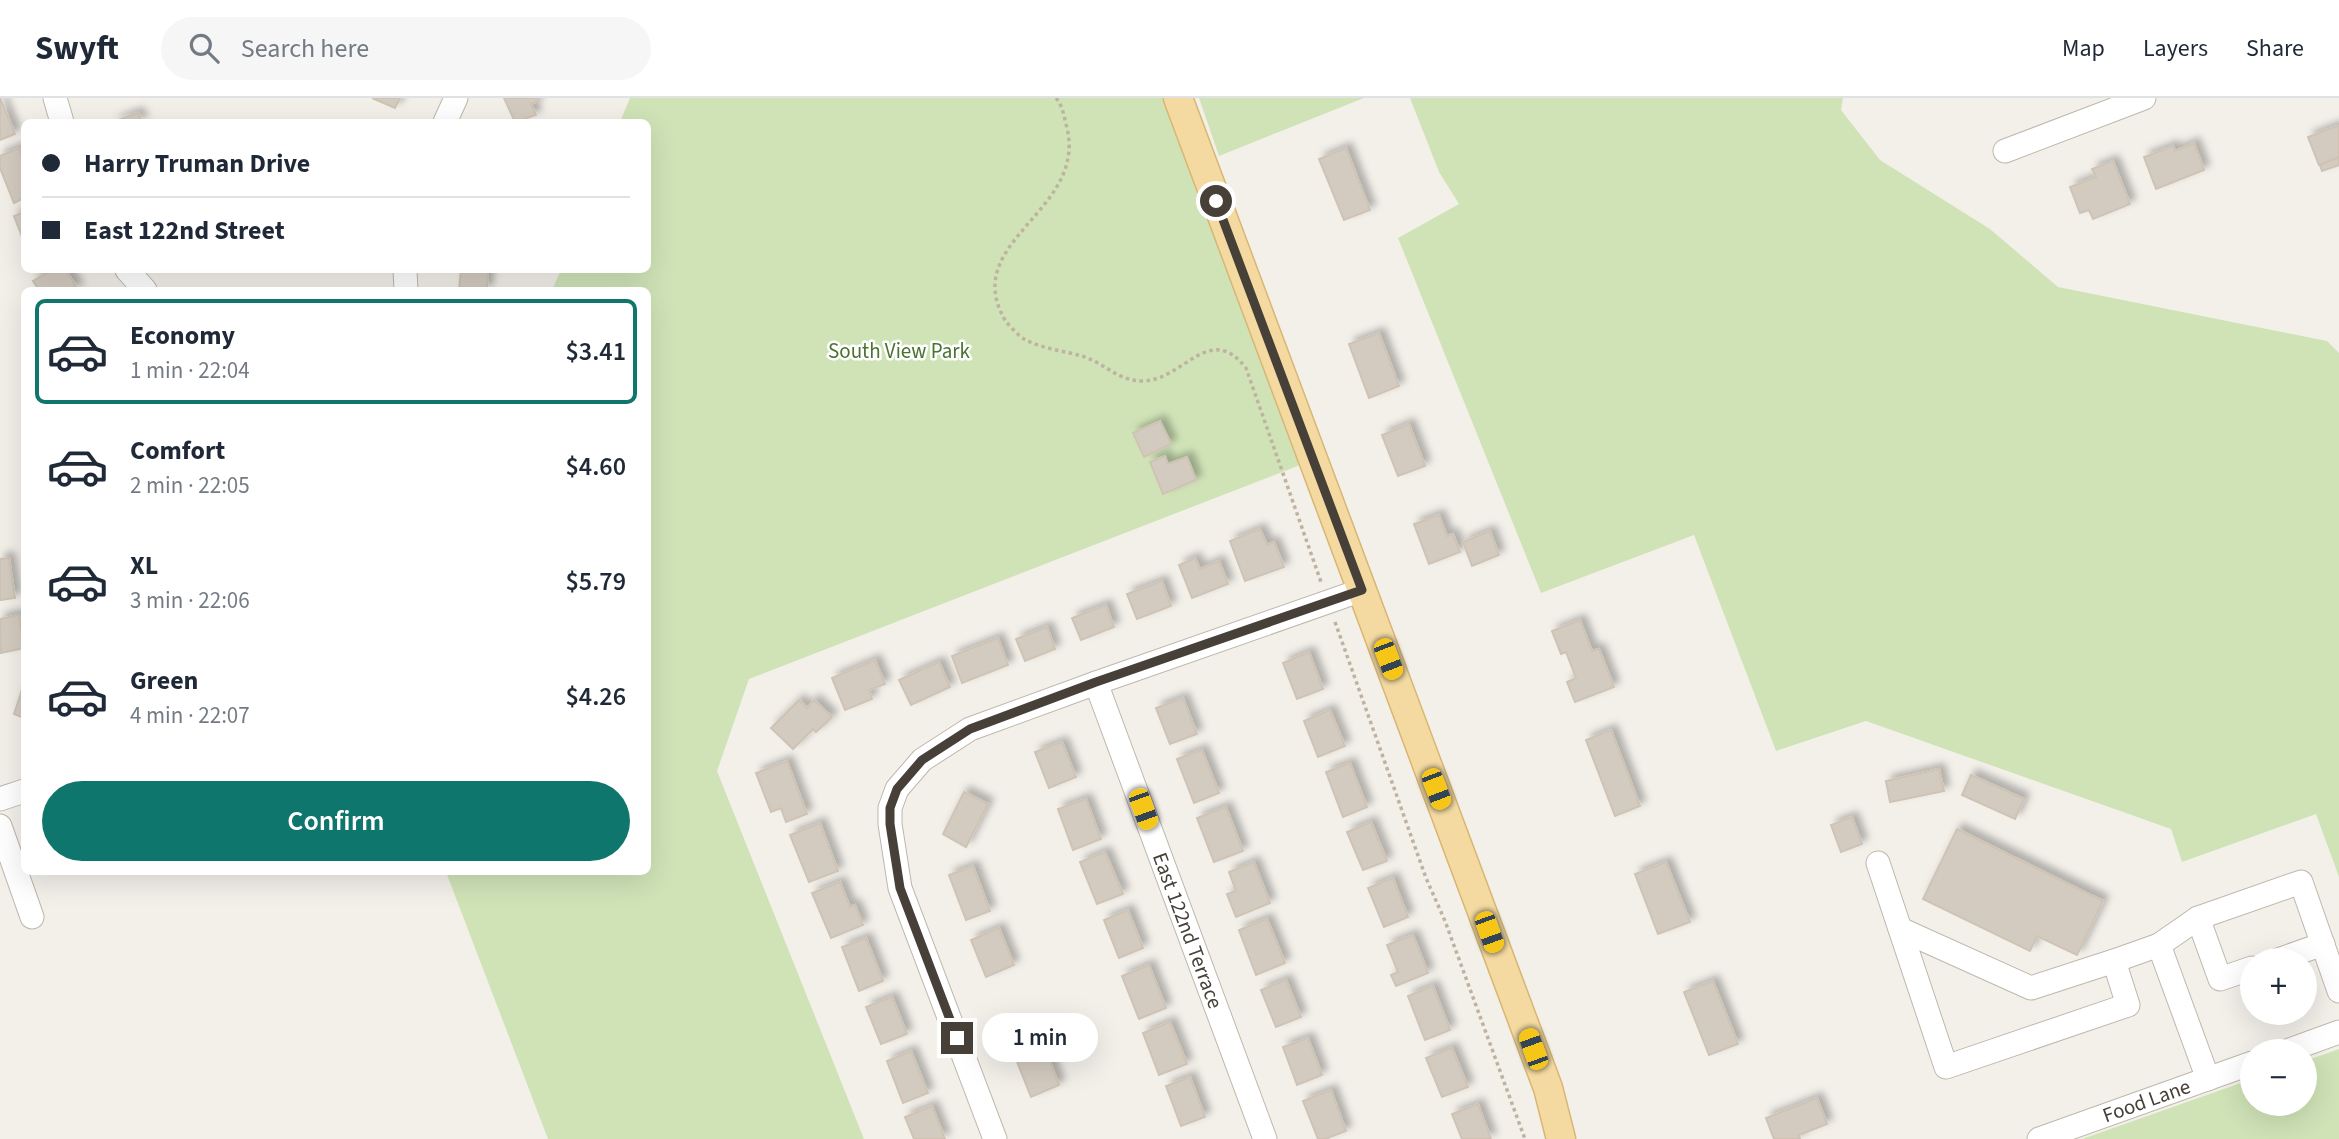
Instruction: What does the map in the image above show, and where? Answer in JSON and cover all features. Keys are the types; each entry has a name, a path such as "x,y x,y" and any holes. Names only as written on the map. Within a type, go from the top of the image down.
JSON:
{"main road":[{"path":"1178,98 1548,1088 1561,1139"}],"street":[{"path":"55,98 61,119"},
{"path":"446,119 456,98"},
{"path":"2005,151 2144,98"},
{"path":"130,273 142,287"},
{"path":"995,1139 900,888 890,824 890,808 897,789 922,760 970,729 1096,682 1362,590"},
{"name":"East 122nd Terrace","path":"1096,682 1265,1139"},
{"path":"0,799 21,792"},
{"path":"0,827 32,917"},
{"path":"1878,863 1946,1066 2128,1005 2114,961"},
{"path":"1900,929 2031,988 2159,945 2198,918 2301,882 2339,991"},
{"path":"2198,918 2220,979 2240,972"},
{"path":"2312,948 2323,944"},
{"path":"2159,945 2208,1079"},
{"path":"2317,1040 2339,1032"},
{"name":"Food Lane","path":"2039,1139 2240,1067"}],"path":[{"path":"1056,98 1061,103 1069,136 1066,169 1054,193 1004,251 995,275 995,297 1006,322 1024,339 1087,358 1119,377 1145,381 1155,378 1210,349 1228,352 1246,368 1407,824 1525,1139"}],"green space":[{"name":"South View Park","path":"630,98 1178,98 1313,460 749,679 717,771 864,1139 548,1139 447,875 651,875 651,287 553,287 560,273 651,273 651,119 621,119"},
{"path":"1199,98 1364,98 1219,156"},
{"path":"1410,98 1843,98 1841,110 1880,160 1990,229 2058,287 2327,341 2339,353 2339,877 2316,814 2182,862 2171,829 1866,721 1776,751 1694,535 1541,593 1398,238 1459,204 1439,172"},
{"path":"2339,1049 2339,1139 2082,1139 2240,1083 2240,1116 2317,1116 2317,1057"}],"building":[{"path":"0,98 15,134 0,140"},
{"path":"372,98 400,98 395,108"},
{"path":"504,98 538,98 539,101 531,104 536,115 514,119"},
{"path":"138,113 141,119 121,119"},
{"path":"2337,126 2339,157 2319,165 2308,137"},
{"path":"2194,143 2204,170 2156,189 2144,157 2173,146 2175,151"},
{"path":"19,148 21,154 21,200 14,203 0,168 0,156"},
{"path":"1346,148 1370,210 1344,220 1319,159"},
{"path":"2339,157 2339,165 2322,171 2320,165"},
{"path":"2113,161 2130,204 2093,219 2089,210 2080,213 2070,187 2096,177 2092,169"},
{"path":"21,213 21,234 14,216"},
{"path":"47,273 68,273 76,287 37,287 33,281"},
{"path":"461,273 488,273 487,287 459,287"},
{"path":"1379,333 1399,386 1369,398 1349,344"},
{"path":"1160,421 1171,444 1144,457 1133,433"},
{"path":"1409,424 1425,466 1398,476 1382,435"},
{"path":"1165,456 1168,464 1187,457 1196,480 1163,494 1150,462"},
{"path":"1439,515 1447,536 1453,534 1460,552 1429,564 1414,524"},
{"path":"1260,529 1267,545 1274,542 1284,567 1245,581 1230,541"},
{"path":"1490,531 1499,555 1472,566 1463,542"},
{"path":"9,558 15,598 0,600 0,559"},
{"path":"1195,558 1200,569 1219,561 1228,584 1192,598 1179,565"},
{"path":"1162,581 1171,606 1137,619 1127,594"},
{"path":"1106,605 1114,627 1081,640 1072,618"},
{"path":"19,615 21,649 1,653 0,619"},
{"path":"1580,620 1592,651 1599,649 1614,687 1575,702 1567,682 1576,678 1566,652 1561,654 1552,631"},
{"path":"1047,627 1055,649 1025,661 1016,639"},
{"path":"998,638 1008,665 962,683 952,656"},
{"path":"1309,652 1323,689 1297,699 1283,663"},
{"path":"875,660 885,684 869,690 872,699 845,710 832,678"},
{"path":"939,662 950,687 911,705 899,680"},
{"path":"21,693 21,717 14,714"},
{"path":"1183,698 1197,734 1170,744 1156,708"},
{"path":"799,700 807,708 814,700 832,717 816,732 813,729 793,749 771,728"},
{"path":"1330,710 1345,746 1318,757 1304,721"},
{"path":"1611,730 1640,806 1615,816 1586,740"},
{"path":"1062,742 1076,777 1049,788 1035,752"},
{"path":"1202,750 1219,793 1194,803 1177,759"},
{"path":"787,761 807,814 786,822 781,808 771,812 756,773"},
{"path":"1350,763 1367,807 1343,817 1326,772"},
{"path":"1939,769 1944,791 1890,802 1886,781"},
{"path":"1971,775 2024,799 2015,819 1962,795"},
{"path":"964,792 988,804 966,847 943,834"},
{"path":"1086,799 1101,839 1073,850 1058,809"},
{"path":"1226,807 1243,851 1214,862 1197,818"},
{"path":"1852,817 1862,844 1841,852 1831,825"},
{"path":"1371,822 1387,861 1363,870 1347,832"},
{"path":"820,823 838,871 809,882 790,835"},
{"path":"1957,829 2103,901 2077,955 2037,936 2030,951 1923,899"},
{"path":"1105,852 1123,894 1097,904 1080,862"},
{"path":"1254,862 1270,903 1236,917 1227,894 1236,891 1229,872"},
{"path":"1666,862 1690,922 1658,934 1635,874"},
{"path":"973,866 990,911 966,920 949,875"},
{"path":"1393,878 1408,917 1384,927 1368,888"},
{"path":"840,882 850,907 855,905 863,925 831,938 812,893"},
{"path":"1128,910 1143,948 1119,958 1104,920"},
{"path":"1267,919 1285,963 1256,975 1239,930"},
{"path":"999,928 1014,965 986,977 971,940"},
{"path":"1413,935 1428,973 1396,986 1391,975 1398,972 1387,945"},
{"path":"866,938 883,981 859,991 842,947"},
{"path":"1149,965 1166,1008 1139,1019 1122,976"},
{"path":"1286,980 1301,1017 1276,1027 1261,990"},
{"path":"1713,981 1738,1044 1709,1055 1684,992"},
{"path":"1433,986 1450,1030 1425,1040 1408,996"},
{"path":"892,997 907,1034 881,1044 866,1007"},
{"path":"1170,1022 1187,1064 1159,1075 1143,1033"},
{"path":"1308,1038 1322,1075 1297,1085 1283,1047"},
{"path":"1045,1048 1059,1085 1031,1097 1016,1059"},
{"path":"1452,1048 1468,1087 1442,1097 1426,1058"},
{"path":"911,1051 928,1093 903,1103 887,1061"},
{"path":"1190,1077 1205,1117 1181,1126 1166,1086"},
{"path":"1331,1090 1346,1131 1318,1139 1303,1101"},
{"path":"1817,1098 1827,1124 1799,1135 1800,1139 1774,1139 1766,1118"},
{"path":"1478,1104 1491,1139 1462,1139 1452,1114"},
{"path":"932,1106 945,1139 914,1139 905,1117"}],"route":[{"path":"957,1038 900,888 890,824 890,808 897,789 922,760 970,729 1096,682 1362,590 1216,201"}]}
